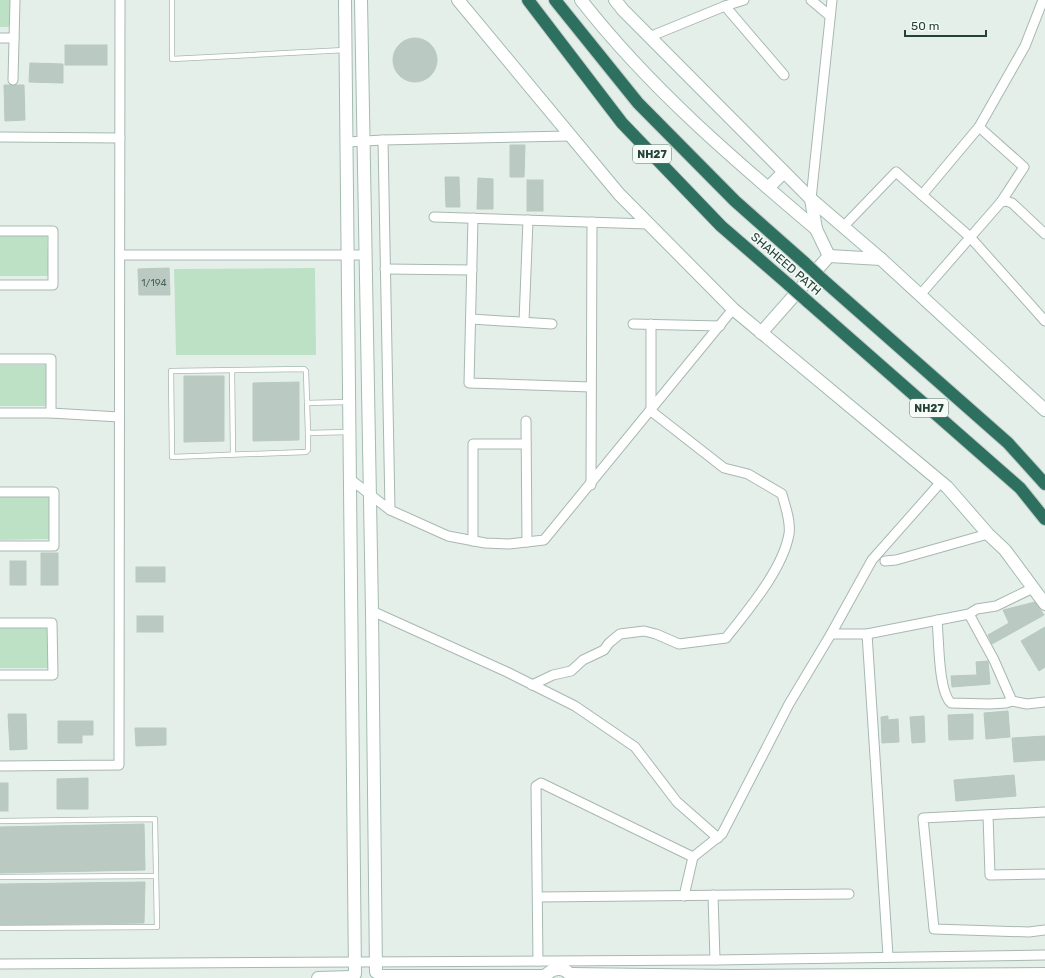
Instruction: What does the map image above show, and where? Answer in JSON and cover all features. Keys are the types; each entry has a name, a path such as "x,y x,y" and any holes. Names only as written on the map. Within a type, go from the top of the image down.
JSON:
{"highway":[{"name":"SHAHEED PATH","path":"555,0 638,103 735,201 1008,443 1045,484"},
{"name":"SHAHEED PATH","path":"530,3 622,123 721,226 1020,488 1045,519"}],"street":[{"path":"13,80 15,0"},
{"path":"0,766 119,765 120,0"},
{"path":"345,0 354,973"},
{"path":"361,0 378,972"},
{"path":"581,0 596,19 678,108 816,229"},
{"path":"615,0 649,37 811,199 881,259 1045,410"},
{"path":"649,37 725,6 744,0"},
{"path":"811,0 830,16"},
{"path":"829,256 816,229 811,199 832,0"},
{"path":"922,194 979,127 1026,46 1044,0"},
{"path":"461,2 570,136 619,194 648,224 733,309 941,482 988,534 1006,550 1045,604"},
{"path":"725,6 784,75"},
{"path":"0,38 14,38"},
{"path":"920,295 1001,202 1024,166 979,127"},
{"path":"347,142 570,136"},
{"path":"0,137 120,138"},
{"path":"383,140 390,510"},
{"path":"768,188 784,172"},
{"path":"843,226 896,172 970,237 1045,321"},
{"path":"1001,202 1006,201 1012,203 1045,234"},
{"path":"434,217 648,224"},
{"path":"473,218 469,383 591,387"},
{"path":"524,322 528,220"},
{"path":"591,485 592,222"},
{"path":"0,231 53,231 54,285 0,285"},
{"path":"120,255 366,255"},
{"path":"829,256 881,259"},
{"path":"762,333 829,256"},
{"path":"386,269 472,270"},
{"path":"350,479 390,510 448,536 473,541 509,544 544,540 591,485 733,309"},
{"path":"471,319 552,324"},
{"path":"633,324 720,326"},
{"path":"651,324 651,411"},
{"path":"0,360 51,359 51,413"},
{"path":"532,685 553,675 571,671 583,660 604,650 609,643 620,634 644,631 679,644 726,638 760,594 780,559 789,533 782,494 748,474 724,468 651,411"},
{"path":"0,413 51,413 119,417"},
{"path":"526,421 527,542"},
{"path":"473,541 473,444 526,444"},
{"path":"684,896 693,856 718,838 752,779 789,704 831,634 872,560 941,482"},
{"path":"0,492 54,492 54,546 0,546"},
{"path":"885,561 896,560 988,534"},
{"path":"351,575 371,575"},
{"path":"831,634 867,634 969,614 977,610 996,606 1033,588"},
{"path":"372,611 575,706 635,747 677,802 718,838"},
{"path":"969,614 994,660 1012,701"},
{"path":"937,620 943,689 951,703 1006,703 1012,701 1027,704 1045,702"},
{"path":"0,623 52,622 53,675 0,675"},
{"path":"867,634 888,956"},
{"path":"538,961 536,786 541,783 693,856"},
{"path":"1045,812 923,818 934,929 1029,932 1045,930"},
{"path":"988,815 990,875 1045,874"},
{"path":"538,897 849,894"},
{"path":"713,895 715,960"},
{"path":"378,972 538,961 1045,955"},
{"path":"0,964 354,973"},
{"path":"318,978 354,973 366,969 378,972 545,977 551,970 556,969 566,971 571,976 1045,974"}],"lane":[{"path":"172,0 172,59 346,50"},
{"path":"304,369 307,403 308,450 306,452 172,456 171,371 304,369"},
{"path":"232,370 233,454"},
{"path":"307,403 349,402"},
{"path":"308,433 349,432"},
{"path":"0,822 155,819 157,927 0,928"},
{"path":"0,878 156,876"}],"green space":[{"path":"0,0 12,0 11,27 0,27"},
{"path":"0,234 47,234 49,276 0,276"},
{"path":"315,268 316,355 176,355 174,269"},
{"path":"0,365 48,365 49,406 0,406"},
{"path":"49,495 51,539 0,540 0,496"},
{"path":"0,628 48,628 49,668 0,668"}],"building":[{"path":"411,38 419,38 431,44 437,56 437,64 431,76 419,82 411,82 399,76 393,64 393,56 399,44"},
{"path":"65,45 107,45 107,65 65,65"},
{"path":"30,63 63,64 63,83 29,82"},
{"path":"4,85 24,85 25,120 5,121"},
{"path":"510,145 525,145 524,177 510,177"},
{"path":"445,177 459,177 460,207 446,207"},
{"path":"478,178 493,179 493,209 477,209"},
{"path":"527,180 543,180 543,211 527,211"},
{"path":"169,268 170,295 139,295 138,269"},
{"path":"184,376 224,376 224,441 184,442"},
{"path":"299,382 299,440 253,441 253,383"},
{"path":"41,553 58,553 58,585 41,585"},
{"path":"10,561 26,561 26,585 10,585"},
{"path":"136,567 165,567 165,582 136,582"},
{"path":"1035,602 1044,615 992,644 988,635 1009,623 1003,610"},
{"path":"137,616 163,616 163,632 137,632"},
{"path":"1045,627 1045,667 1039,671 1021,641"},
{"path":"988,661 990,684 952,687 951,676 977,675 976,662"},
{"path":"1008,711 1010,737 986,739 984,713"},
{"path":"8,714 26,714 27,749 10,750"},
{"path":"973,714 973,739 949,740 948,715"},
{"path":"888,716 888,720 898,719 899,742 882,743 881,717"},
{"path":"924,716 925,742 912,743 910,717"},
{"path":"58,721 93,721 93,735 82,735 82,743 58,743"},
{"path":"135,728 166,728 166,745 136,746"},
{"path":"1045,736 1045,760 1014,762 1012,738"},
{"path":"1014,775 1016,796 956,801 954,780"},
{"path":"88,778 88,809 57,809 57,779"},
{"path":"0,783 8,783 8,811 0,811"},
{"path":"144,824 145,870 0,873 0,827"},
{"path":"145,882 144,923 0,925 0,884"}]}
